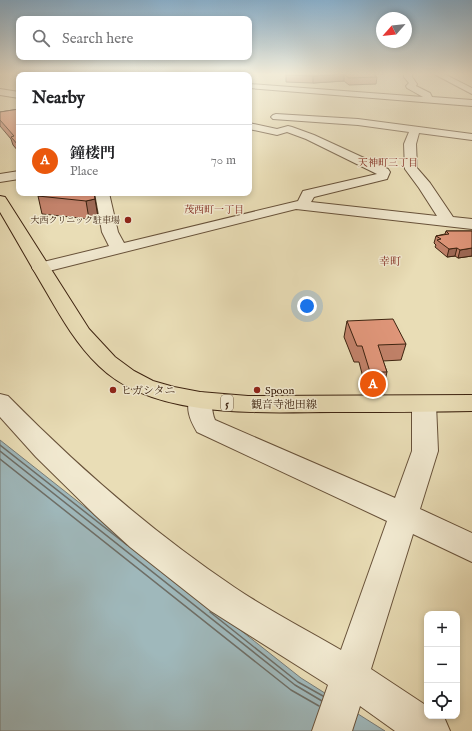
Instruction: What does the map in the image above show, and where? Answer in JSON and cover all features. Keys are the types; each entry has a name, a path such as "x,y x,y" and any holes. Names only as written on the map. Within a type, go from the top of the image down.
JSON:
{"main road":[{"name":"観音寺池田線","path":"0,200 81,333 107,362 126,376 145,386 171,395 200,400 248,404 472,403"}],"street":[{"path":"282,108 288,117"},
{"path":"442,108 454,112"},
{"path":"265,116 416,126 472,136"},
{"path":"416,126 410,144 411,169 447,220"},
{"path":"252,127 278,132 288,129 384,172 383,176 308,194 303,205"},
{"path":"0,178 16,175"},
{"path":"374,178 419,180"},
{"path":"103,196 110,232 119,249"},
{"path":"41,268 245,217 303,205 472,224"},
{"path":"200,400 201,416 206,426 403,514 472,548"},
{"path":"0,402 45,450 105,506 141,536 223,598 350,677 430,731"},
{"path":"332,731 425,450 424,404"}],"water":[{"path":"0,440 301,678 385,731 0,731"}],"building":[{"path":"16,109 16,143 11,137 14,136 0,120 0,112"},
{"path":"38,196 94,196 95,199 86,201"},
{"path":"446,231 472,231 472,248 460,250 457,248 449,249 437,240 441,239 436,236 449,234"},
{"path":"393,319 406,344 378,345 387,372 370,372 362,346 357,346 347,321"}],"place":[{"name":"大西クリニック駐車場","path":"128,220"},
{"name":"鐘楼門","path":"373,384"},
{"name":"ヒガシタニ","path":"113,390"},
{"name":"Spoon","path":"257,390"}],"district":[{"name":"天神町三丁目","path":"388,162"},
{"name":"茂西町一丁目","path":"214,209"},
{"name":"幸町","path":"390,261"}]}
